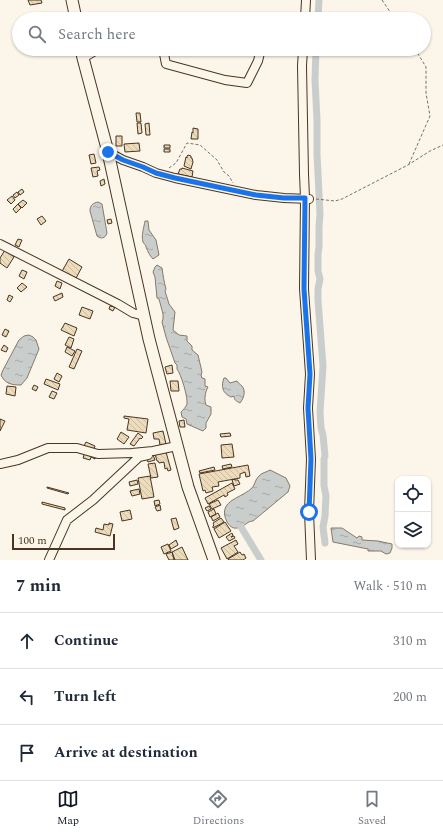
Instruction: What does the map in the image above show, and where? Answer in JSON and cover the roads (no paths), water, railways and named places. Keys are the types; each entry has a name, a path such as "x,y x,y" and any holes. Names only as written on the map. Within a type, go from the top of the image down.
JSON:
{"highway":[{"path":"72,0 75,12"},
{"path":"83,56 108,152 149,339 188,487 214,560"}],"street":[{"path":"305,12 306,0"},
{"path":"164,56 166,64 224,80 247,83 259,56"},
{"path":"303,56 304,174 308,198 304,289 310,374 308,408 311,459 309,512 311,560"},
{"path":"108,152 123,160 156,173 238,192 277,197 308,198"},
{"path":"0,244 133,313 144,316"},
{"path":"0,464 18,460 48,448 77,448 98,454 146,451 177,446"},
{"path":"49,560 67,520 93,500 139,457 177,446"}],"water":[{"path":"98,202 102,204 107,233 103,238 97,236 90,211 92,205"},
{"path":"145,221 148,221 149,230 156,240 159,255 153,259 142,240"},
{"path":"157,265 162,268 166,289 165,291 169,304 175,312 173,330 179,335 187,336 187,341 192,346 192,350 198,355 202,372 201,375 202,378 205,379 205,386 208,387 205,401 206,405 211,407 211,414 206,423 206,428 203,431 187,424 186,419 182,417 181,412 187,404 186,396 162,322 163,314 159,299 157,298 155,277 153,272"},
{"path":"29,335 36,340 39,349 27,378 21,385 9,383 1,375 3,370 19,340 24,336"},
{"path":"224,378 226,378 230,383 237,381 242,386 244,394 240,403 234,398 234,396 231,397 224,391"},
{"path":"270,470 286,478 290,486 288,492 253,521 239,528 234,528 227,522 225,509 227,505 251,489 260,475"},
{"path":"331,528 342,528 357,538 359,536 362,537 362,540 392,544 392,548 390,553 386,554 381,551 368,551 368,549 333,542"}],"waterway":[{"path":"318,12 319,0"},
{"path":"316,56 315,80 320,214 318,254 318,271 320,279 318,300 323,366 320,412 325,456 324,486 326,496 323,527 325,543"},
{"path":"241,527 261,560"}]}
